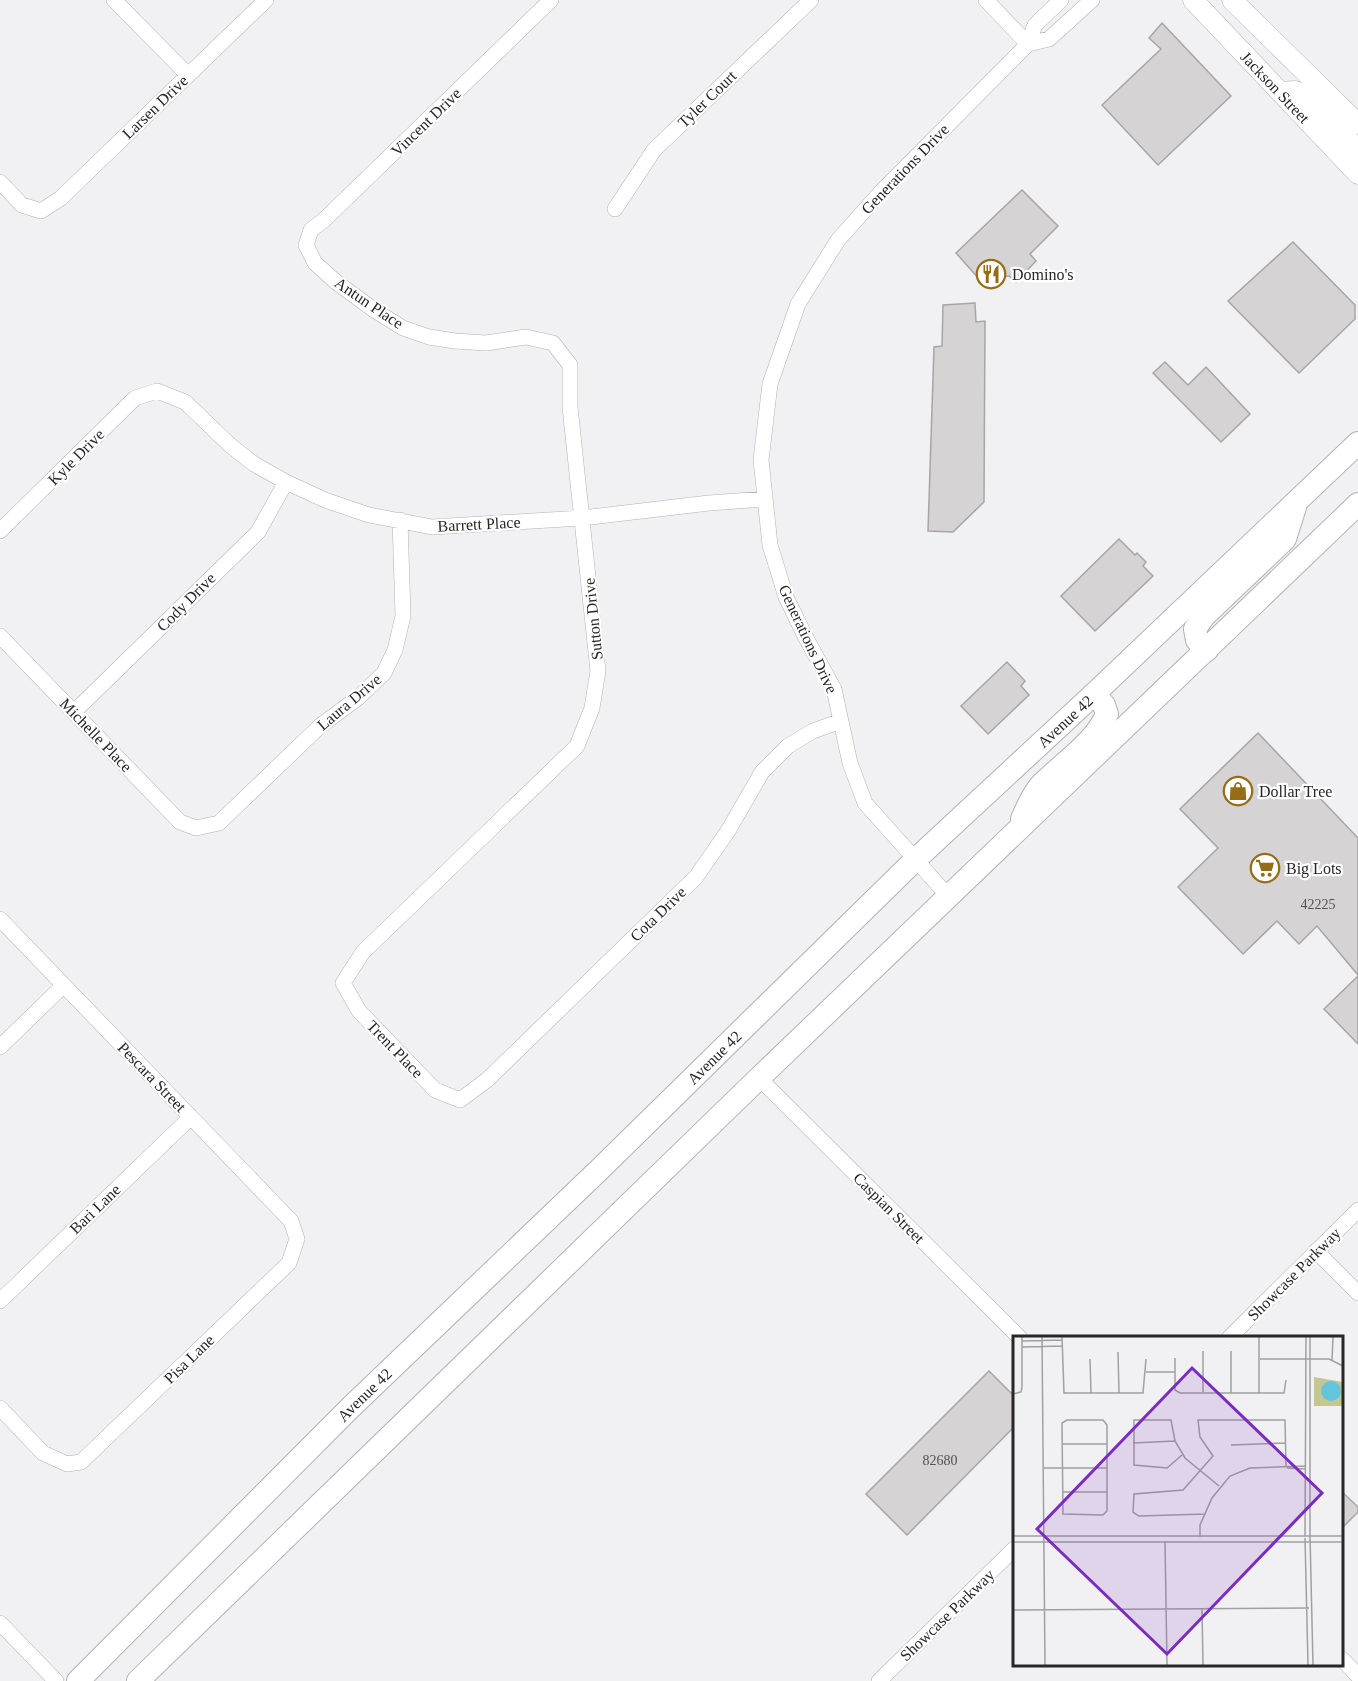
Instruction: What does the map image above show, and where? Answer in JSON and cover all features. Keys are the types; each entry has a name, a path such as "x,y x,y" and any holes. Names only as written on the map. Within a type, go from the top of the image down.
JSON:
{"main road":[{"name":"Avenue 42","path":"78,1681 351,1407 599,1170 915,860 1358,443"},
{"path":"1207,650 1197,640 1195,629 1204,616 1285,539 1296,502"},
{"path":"138,1681 759,1078 1358,504"},
{"path":"1013,836 1038,788 1103,724 1107,714 1104,705 1094,693"}],"street":[{"path":"114,0 188,75"},
{"name":"Larsen Drive","path":"0,182 22,205 41,211 62,198 266,0"},
{"name":"Vincent Drive","path":"306,245 311,230 551,0"},
{"name":"Tyler Court","path":"615,209 654,150 810,0"},
{"path":"986,0 1028,44"},
{"name":"Generations Drive","path":"949,897 864,803 850,763 834,689 786,597 770,545 761,460 770,384 798,304 838,240 873,201 1028,44 1035,25 1061,0"},
{"name":"Generations Drive","path":"1028,44 1049,39 1092,0"},
{"name":"Jackson Street","path":"1193,0 1358,174"},
{"name":"Jackson Street","path":"1232,0 1358,124"},
{"path":"1281,93 1295,91 1305,95 1358,150"},
{"name":"Antun Place","path":"306,245 315,263 336,282 403,328 429,337 455,341 486,343 526,337 553,343"},
{"name":"Sutton Drive","path":"343,983 363,952 577,746 592,708 598,670 570,406 570,365 553,343"},
{"name":"Barrett Place","path":"157,391 184,402 231,446 254,464 286,482 325,500 369,515 432,527 582,518 709,503 765,499"},
{"name":"Kyle Drive","path":"0,531 135,398 157,391"},
{"name":"Cody Drive","path":"74,712 258,532 286,482"},
{"name":"Laura Drive","path":"196,828 219,823 320,726 359,697 384,673 395,650 403,616 400,520"},
{"name":"Michelle Place","path":"0,636 180,822 196,828"},
{"name":"Cota Drive","path":"460,1100 487,1080 696,876 728,831 762,772 788,746 813,730 841,721"},
{"name":"Pescara Street","path":"0,919 291,1221 297,1239"},
{"name":"Trent Place","path":"343,983 359,1011 435,1090 460,1100"},
{"path":"0,1047 64,985"},
{"name":"Caspian Street","path":"759,1078 1018,1336"},
{"name":"Bari Lane","path":"0,1301 191,1117"},
{"name":"Showcase Parkway","path":"1231,1336 1358,1210"},
{"name":"Pisa Lane","path":"0,1408 43,1453 67,1464 81,1462 289,1263 297,1239"},
{"path":"1316,1251 1358,1293"},
{"name":"Showcase Parkway","path":"879,1681 1013,1550"},
{"path":"0,1623 56,1681"},
{"path":"1343,1661 1358,1676"}],"building":[{"path":"1162,23 1231,96 1158,165 1102,105 1161,49 1149,38"},
{"path":"1022,190 1058,226 1030,254 1036,261 1016,282 1009,276 980,280 956,253"},
{"path":"1293,242 1355,305 1355,319 1299,373 1228,301"},
{"path":"975,303 976,322 985,321 984,502 953,532 928,531 934,347 942,346 943,305"},
{"path":"1165,362 1188,385 1206,367 1250,414 1221,442 1153,373"},
{"path":"1119,539 1135,555 1137,553 1146,562 1143,566 1153,576 1095,631 1061,596"},
{"path":"1007,662 1025,681 1021,686 1029,695 988,734 961,706"},
{"path":"1258,733 1358,838 1358,975 1317,926 1299,944 1277,921 1243,954 1178,887 1218,848 1180,809"},
{"path":"1358,976 1358,1044 1324,1009"},
{"path":"989,1371 1013,1395 1013,1428 907,1535 866,1494"},
{"path":"1343,1493 1358,1507 1358,1512 1343,1527"}],"place":[{"name":"Domino's","path":"991,274"},
{"name":"Dollar Tree","path":"1238,791"},
{"name":"Big Lots","path":"1265,868"}]}
